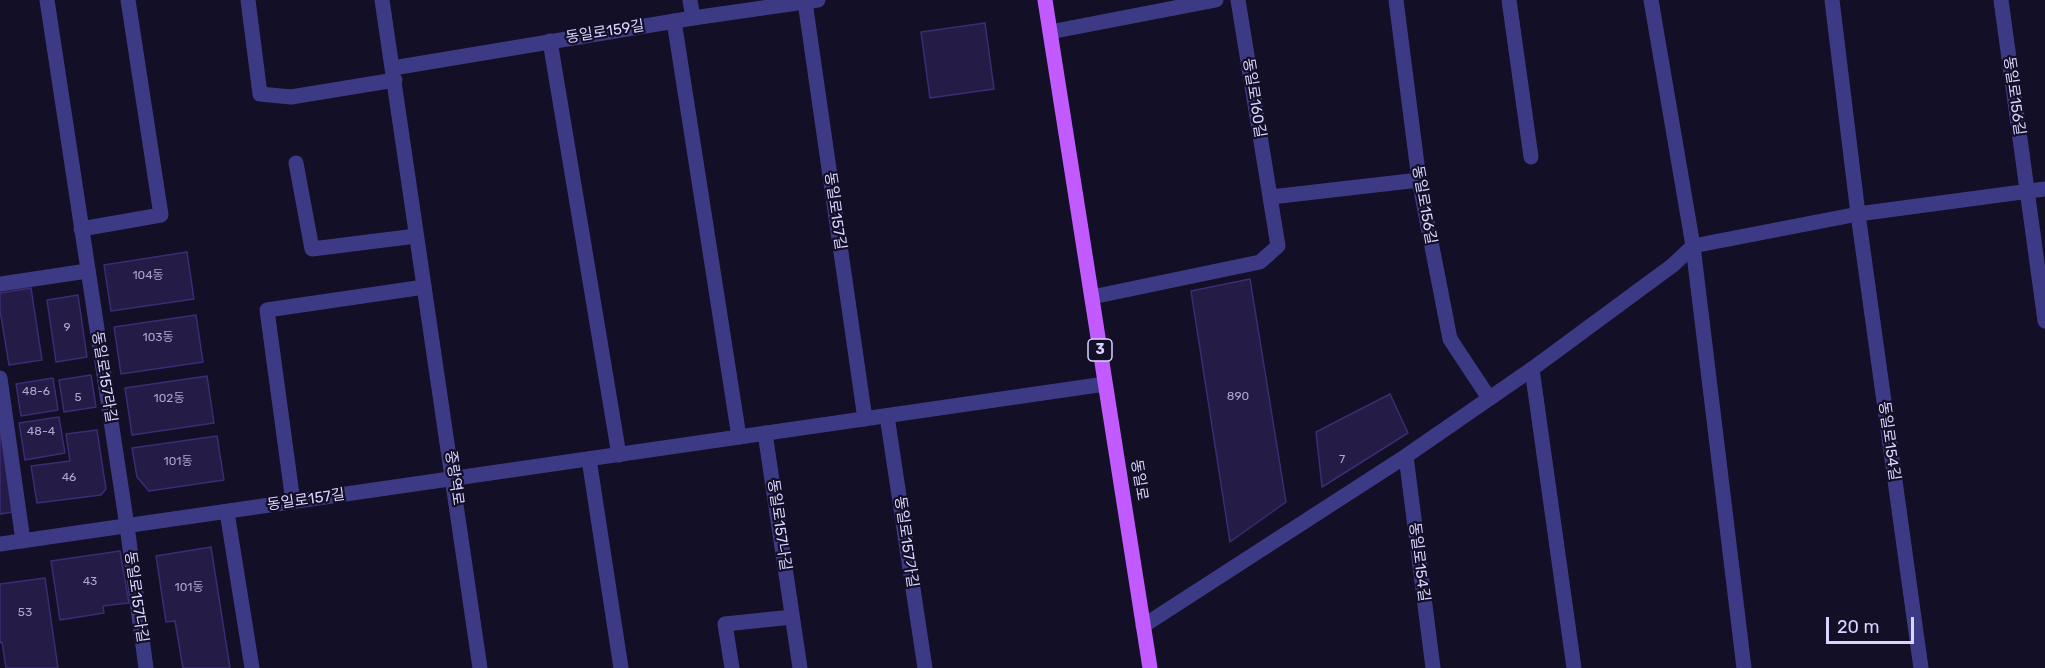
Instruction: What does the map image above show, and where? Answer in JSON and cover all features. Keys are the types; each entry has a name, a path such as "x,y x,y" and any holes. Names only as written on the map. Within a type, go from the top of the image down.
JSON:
{"main road":[{"name":"동일로","path":"1045,0 1150,668"}],"street":[{"name":"동일로157라길","path":"47,0 127,526"},
{"path":"81,229 161,215 128,0"},
{"path":"248,0 260,94 291,97 394,74"},
{"name":"중랑역로","path":"382,0 480,668"},
{"path":"690,0 693,18"},
{"path":"1052,0 1050,32 1216,0"},
{"name":"동일로160길","path":"1092,297 1260,262 1278,246 1238,0"},
{"name":"동일로156길","path":"1396,0 1419,180 1450,339 1489,398"},
{"path":"1509,0 1531,157"},
{"path":"1651,0 1693,246 1744,668"},
{"path":"1832,0 1858,214"},
{"name":"동일로156길","path":"2001,0 2027,191"},
{"name":"동일로159길","path":"394,74 550,41 812,1"},
{"name":"동일로157길","path":"812,1 865,419"},
{"path":"674,21 740,437"},
{"path":"550,41 619,455"},
{"path":"297,163 312,249 416,236"},
{"path":"1270,197 1419,180"},
{"path":"1143,626 1406,456 1532,369 1673,265 1693,246 1858,214 2045,189"},
{"path":"2027,191 2045,321"},
{"name":"동일로154길","path":"1858,214 1921,668"},
{"path":"0,284 87,271"},
{"path":"293,502 267,310 424,287"},
{"path":"1532,369 1574,668"},
{"path":"0,378 23,541"},
{"name":"동일로157길","path":"0,544 1105,384"},
{"name":"동일로157가길","path":"887,416 925,668"},
{"name":"동일로157나길","path":"765,433 800,668"},
{"name":"동일로154길","path":"1406,456 1433,668"},
{"path":"589,459 621,668"},
{"path":"227,512 252,668"},
{"name":"동일로157다길","path":"127,526 146,668"},
{"path":"732,668 725,624 792,617"}],"building":[{"path":"985,23 994,89 930,98 921,32"},
{"path":"187,252 194,299 111,311 104,265"},
{"path":"1250,279 1286,502 1230,542 1191,291"},
{"path":"31,288 42,360 9,365 0,310 0,293"},
{"path":"78,295 87,357 56,362 47,300"},
{"path":"196,315 203,362 121,374 114,327"},
{"path":"91,375 96,407 64,412 59,380"},
{"path":"207,376 214,423 132,435 125,388"},
{"path":"53,378 58,410 21,416 16,384"},
{"path":"1390,394 1408,433 1322,487 1316,432"},
{"path":"59,417 65,453 25,460 19,423"},
{"path":"0,421 13,512 0,514"},
{"path":"97,430 106,489 101,495 37,503 31,466 70,461 66,434"},
{"path":"217,436 224,480 149,491 137,477 132,448"},
{"path":"211,547 230,668 183,668 175,621 166,622 156,556"},
{"path":"120,551 129,603 103,606 104,613 60,620 51,561"},
{"path":"45,578 58,668 6,668 2,642 0,643 0,584"}]}
